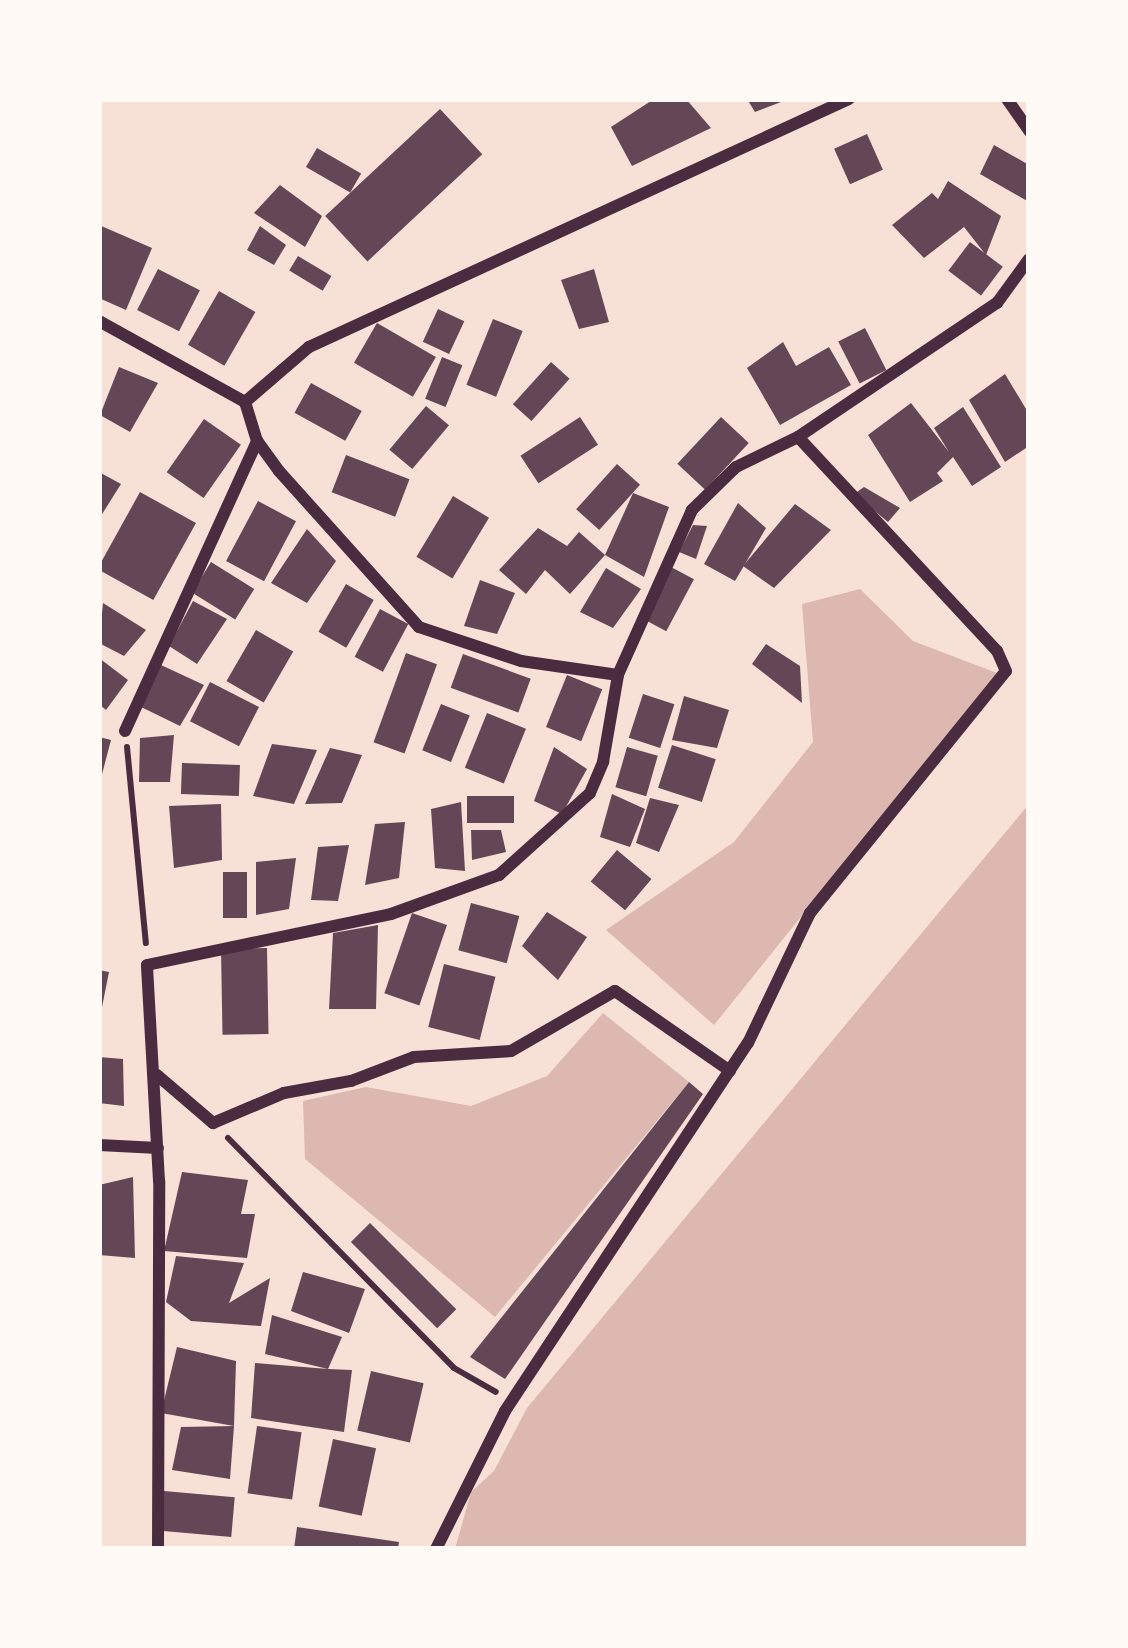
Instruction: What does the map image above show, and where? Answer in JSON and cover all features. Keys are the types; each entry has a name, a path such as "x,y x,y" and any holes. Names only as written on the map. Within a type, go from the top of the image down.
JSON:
{"street":[{"path":"245,402 309,347 849,99"},
{"path":"1007,99 1029,131"},
{"path":"158,1549 157,1075 147,964 391,914 499,875 590,793 603,763 618,675 692,510 736,467 798,436 997,303 1029,259"},
{"path":"99,321 245,402 257,441 334,539 419,627 521,661 618,675"},
{"path":"436,1549 512,1401 730,1071 810,913 1006,671 997,651 798,436"},
{"path":"125,731 257,441"},
{"path":"157,1075 213,1123 284,1093 414,1057 511,1052 606,992 625,993 730,1071"},
{"path":"99,1144 158,1148"}],"path":[{"path":"125,731 147,964"},
{"path":"213,1123 454,1368 512,1401"}],"shaded area":[{"path":"860,589 913,641 997,673 714,1025 606,930 734,842 813,742 802,604"},
{"path":"1029,804 1029,1549 455,1549 471,1492 494,1471 527,1408"},
{"path":"603,1013 689,1082 495,1317 305,1159 303,1101 366,1087 471,1106 547,1076"}],"building":[{"path":"654,99 686,99 711,128 632,166 611,127"},
{"path":"747,99 789,99 755,112"},
{"path":"440,109 482,154 367,261 325,216"},
{"path":"867,134 883,170 850,184 834,149"},
{"path":"994,145 1029,165 1029,202 980,174"},
{"path":"317,148 361,174 350,193 306,167"},
{"path":"948,181 1001,216 986,255 964,227 924,258 892,225 932,193 938,199"},
{"path":"280,185 322,216 305,247 254,213"},
{"path":"99,225 152,248 126,310 99,298"},
{"path":"260,226 286,245 274,265 247,250"},
{"path":"970,242 1003,267 981,295 948,271"},
{"path":"298,256 331,276 323,291 289,271"},
{"path":"158,269 200,290 179,331 137,310"},
{"path":"594,269 609,322 579,329 561,280"},
{"path":"219,291 255,312 224,366 188,345"},
{"path":"438,309 464,321 449,354 423,342"},
{"path":"493,319 523,331 496,397 466,385"},
{"path":"377,323 436,357 413,397 354,363"},
{"path":"865,328 886,370 860,383 838,342"},
{"path":"783,342 796,366 829,347 851,385 780,425 747,368"},
{"path":"442,357 462,365 446,407 425,399"},
{"path":"551,362 570,379 531,421 513,404"},
{"path":"119,367 158,383 130,432 100,415"},
{"path":"1005,374 1029,414 1029,446 1005,462 969,400"},
{"path":"311,383 362,411 345,441 295,413"},
{"path":"911,403 949,452 934,428 963,407 1001,467 972,486 953,457 937,473 943,481 910,502 868,435"},
{"path":"426,406 449,425 412,469 389,450"},
{"path":"580,417 598,445 538,483 520,456"},
{"path":"721,417 749,443 705,490 677,464"},
{"path":"204,419 241,445 204,498 167,472"},
{"path":"346,455 409,479 395,517 332,492"},
{"path":"617,464 640,485 599,530 576,509"},
{"path":"99,472 121,484 99,519"},
{"path":"864,487 900,508 888,522 854,494"},
{"path":"140,492 196,523 153,600 99,570"},
{"path":"633,493 669,507 644,577 605,555"},
{"path":"453,496 489,518 452,578 416,557"},
{"path":"258,501 296,521 264,581 226,561"},
{"path":"738,503 766,528 735,581 704,564"},
{"path":"795,504 831,530 774,588 743,566"},
{"path":"693,525 707,526 696,559 679,552"},
{"path":"538,528 567,546 579,532 605,555 570,594 545,570 526,594 499,570"},
{"path":"307,529 336,561 307,603 271,583"},
{"path":"211,562 254,589 235,620 192,593"},
{"path":"671,567 694,579 666,631 643,619"},
{"path":"606,568 641,589 613,628 580,612"},
{"path":"480,580 515,593 497,634 464,626"},
{"path":"346,584 374,600 346,648 318,632"},
{"path":"193,601 227,619 197,664 169,646"},
{"path":"103,603 146,630 124,656 99,643"},
{"path":"380,609 408,624 383,672 355,657"},
{"path":"256,630 293,652 264,703 227,681"},
{"path":"766,644 800,666 802,703 752,664"},
{"path":"406,653 437,664 405,754 374,742"},
{"path":"463,654 531,679 518,712 451,688"},
{"path":"99,658 128,680 106,710 99,704"},
{"path":"161,665 204,685 180,726 137,705"},
{"path":"567,675 602,689 581,741 546,727"},
{"path":"210,682 259,707 239,746 190,721"},
{"path":"643,694 674,704 660,748 629,738"},
{"path":"684,696 729,710 717,748 672,740"},
{"path":"441,704 470,716 451,762 422,750"},
{"path":"487,713 526,729 504,783 465,768"},
{"path":"174,735 170,782 139,782 140,738"},
{"path":"99,737 111,740 101,778 99,778"},
{"path":"272,744 317,750 294,804 253,796"},
{"path":"672,745 716,759 702,802 658,788"},
{"path":"554,747 587,769 562,814 534,801"},
{"path":"627,747 658,756 646,796 615,787"},
{"path":"330,748 362,755 342,803 305,804"},
{"path":"182,763 240,765 239,796 181,794"},
{"path":"612,794 645,809 630,847 600,837"},
{"path":"467,796 514,796 514,823 467,823"},
{"path":"650,798 679,805 659,852 636,843"},
{"path":"461,802 465,871 435,868 431,809"},
{"path":"221,804 222,860 174,868 169,806"},
{"path":"405,822 399,878 365,885 375,824"},
{"path":"471,830 501,830 506,852 472,860"},
{"path":"349,845 338,901 311,900 318,847"},
{"path":"617,850 651,879 625,910 591,881"},
{"path":"296,858 289,909 256,915 256,862"},
{"path":"223,872 247,872 247,918 223,918"},
{"path":"471,903 519,916 507,963 458,950"},
{"path":"547,912 587,937 558,980 522,946"},
{"path":"412,913 447,925 419,1005 384,993"},
{"path":"378,925 376,1009 329,1009 333,933"},
{"path":"267,948 269,1034 223,1035 221,949"},
{"path":"444,964 495,977 480,1040 428,1027"},
{"path":"99,970 109,972 101,1012 99,1011"},
{"path":"99,1057 123,1059 124,1106 99,1103"},
{"path":"689,1082 703,1094 505,1379 470,1357"},
{"path":"182,1172 248,1180 241,1214 255,1214 247,1258 164,1251"},
{"path":"133,1177 135,1258 99,1255 99,1185"},
{"path":"370,1223 456,1309 437,1328 351,1242"},
{"path":"176,1256 244,1263 229,1303 270,1278 261,1326 191,1321 166,1302"},
{"path":"303,1272 365,1289 349,1333 291,1311"},
{"path":"272,1315 342,1337 328,1369 265,1354"},
{"path":"177,1347 236,1361 234,1426 161,1413"},
{"path":"255,1363 352,1370 344,1432 251,1418"},
{"path":"371,1371 424,1383 410,1443 357,1430"},
{"path":"234,1426 230,1479 172,1470 181,1427"},
{"path":"257,1426 302,1432 292,1500 248,1493"},
{"path":"333,1439 376,1448 362,1516 319,1506"},
{"path":"164,1491 235,1497 231,1537 161,1531"},
{"path":"297,1527 399,1542 398,1549 294,1549"}]}
